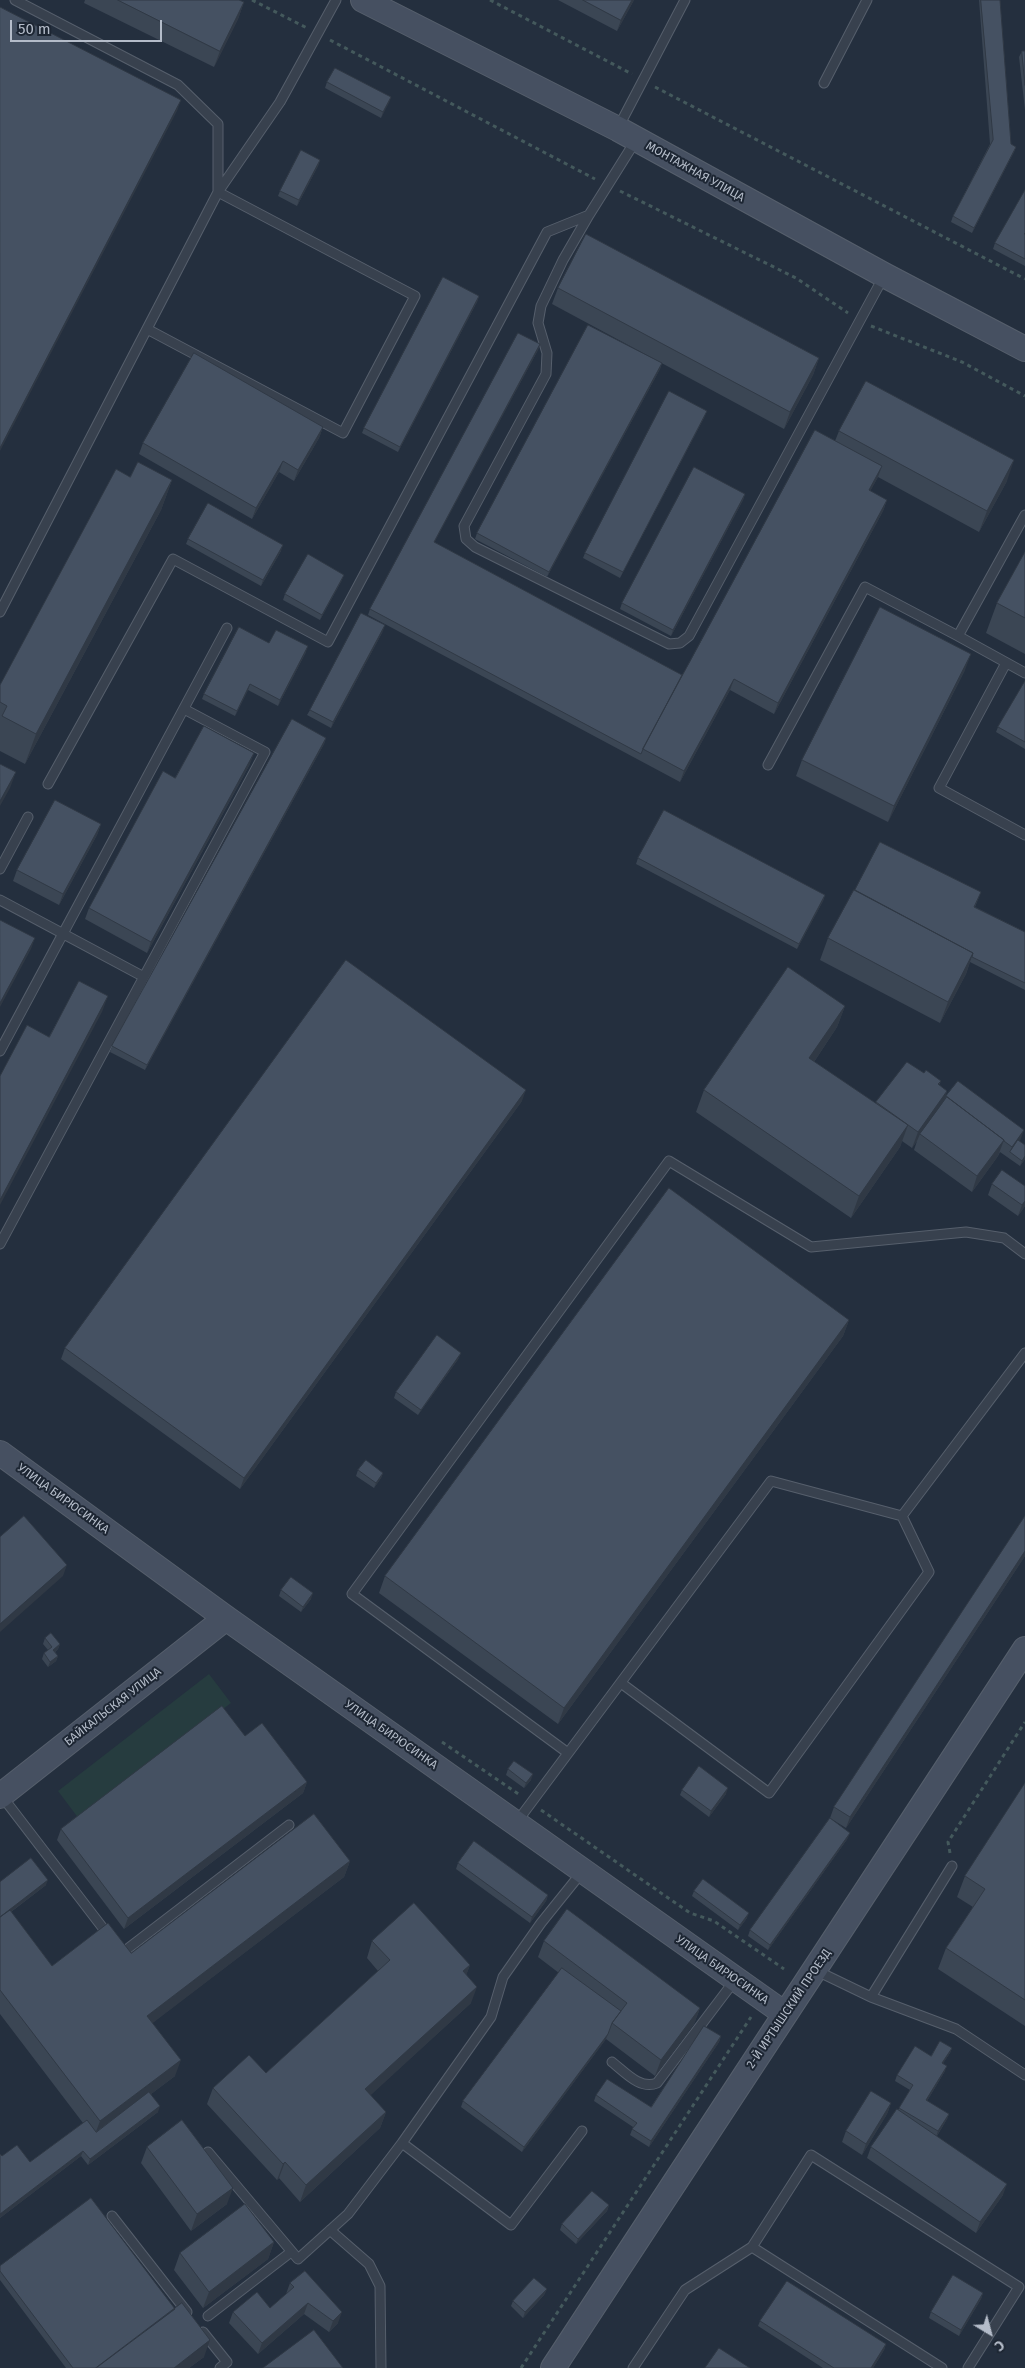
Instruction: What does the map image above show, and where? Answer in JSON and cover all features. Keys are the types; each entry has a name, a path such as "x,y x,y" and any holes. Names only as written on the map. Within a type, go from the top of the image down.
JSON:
{"street":[{"name":"МОНТАЖНАЯ УЛИЦА","path":"363,0 627,135 884,275 1025,349"},
{"name":"УЛИЦА БИРЮСИНКА","path":"0,1453 226,1618 785,2014"},
{"name":"БАЙКАЛЬСКАЯ УЛИЦА","path":"1,1795 226,1618"},
{"name":"2-Й ИРТЫШСКИЙ ПРОЕЗД","path":"553,2368 1025,1649"}],"lane":[{"path":"15,0 178,85 218,124 218,192"},
{"path":"0,612 218,192 280,102 336,0"},
{"path":"685,0 643,80 627,135 607,185 563,260 541,306 538,323 546,353 546,374 464,526 466,539 475,547 669,644 680,643 689,636 861,321 884,275"},
{"path":"824,83 867,0"},
{"path":"147,329 343,433 415,296 218,192"},
{"path":"48,784 173,559 328,642 547,232 589,215"},
{"path":"958,636 1025,515"},
{"path":"768,765 864,587 958,636 1025,674"},
{"path":"0,1051 227,628"},
{"path":"1006,663 939,788 1025,835"},
{"path":"0,1244 265,752 184,709"},
{"path":"0,869 28,817"},
{"path":"0,900 144,977"},
{"path":"568,1753 352,1594 669,1161 811,1247 966,1232 1004,1238 1025,1254"},
{"path":"902,1516 1025,1353"},
{"path":"516,1823 771,1481 902,1516 929,1572 769,1793 621,1683"},
{"path":"1,1795 122,1953 289,1825"},
{"path":"871,1997 952,1866"},
{"path":"208,2152 298,2259 348,2214 402,2143 491,2017 503,1977 541,1923 582,1872"},
{"path":"815,1970 871,1997 956,2029 1025,2076"},
{"path":"612,2062 640,2083 649,2085 657,2083 735,1979"},
{"path":"402,2143 511,2225 582,2132"},
{"path":"633,2368 685,2290 752,2247 811,2154 1019,2287 968,2368"},
{"path":"112,2216 190,2316"},
{"path":"330,2230 369,2264 380,2286 381,2368"},
{"path":"752,2247 942,2368"},
{"path":"208,2316 291,2252"},
{"path":"196,2324 227,2362 220,2368"}],"path":[{"path":"252,0 607,185 796,278 861,321 962,362 1025,396"},
{"path":"490,0 1025,279"},
{"path":"952,1866 948,1842 1025,1722"},
{"path":"441,1741 690,1913 714,1921 784,1970"},
{"path":"521,2368 751,2016"}],"green space":[{"path":"209,1674 231,1703 79,1819 58,1791"}],"building":[{"path":"118,0 239,0 244,2 220,51"},
{"path":"583,0 632,0 621,20"},
{"path":"981,0 1000,0 1011,144 1016,147 974,228 953,216 993,140"},
{"path":"0,7 181,100 0,448"},
{"path":"1022,51 1025,51 1025,85"},
{"path":"335,68 391,97 383,112 327,82"},
{"path":"301,150 320,160 299,200 280,191"},
{"path":"1025,190 1024,234 1025,259 995,243"},
{"path":"586,234 819,358 790,412 558,288"},
{"path":"443,277 479,296 400,447 364,428"},
{"path":"588,325 662,363 549,572 477,533"},
{"path":"518,333 540,344 434,542 682,675 641,754 370,609"},
{"path":"194,353 323,427 298,470 283,461 256,508 143,443"},
{"path":"866,381 1014,460 987,511 839,431"},
{"path":"669,391 707,411 623,572 585,553"},
{"path":"815,430 882,466 869,490 887,500 778,703 734,679 684,771 643,749"},
{"path":"138,462 172,480 36,734 2,716 7,706 0,702 0,685 116,469 130,477"},
{"path":"694,467 745,494 673,630 622,603"},
{"path":"208,503 283,545 263,580 188,539"},
{"path":"1025,552 1025,618 997,603"},
{"path":"308,554 344,575 322,615 285,594"},
{"path":"880,607 971,654 894,806 802,760"},
{"path":"361,613 385,625 333,722 310,710"},
{"path":"239,627 269,643 276,630 308,646 280,700 250,684 237,711 204,694"},
{"path":"1025,681 1025,742 998,727"},
{"path":"292,719 326,738 147,1065 112,1046"},
{"path":"204,726 254,753 151,942 89,908 163,771 175,778"},
{"path":"0,764 16,772 0,801"},
{"path":"55,800 101,824 63,894 17,870"},
{"path":"664,810 825,895 799,944 638,858"},
{"path":"880,842 981,892 974,907 1025,932 1025,983 972,957 973,953 855,890"},
{"path":"854,890 973,953 948,1002 828,938"},
{"path":"0,920 35,938 0,1003"},
{"path":"346,960 526,1090 244,1478 65,1348"},
{"path":"788,967 845,1006 809,1058 908,1125 859,1196 704,1090"},
{"path":"79,981 108,996 0,1200 0,1076 27,1025 49,1037"},
{"path":"907,1062 924,1073 926,1070 941,1081 938,1084 947,1091 918,1132 876,1102"},
{"path":"958,1081 1024,1130 1012,1147 946,1096"},
{"path":"947,1097 1004,1140 977,1176 920,1134"},
{"path":"1018,1140 1025,1145 1025,1156 1022,1161 1010,1152"},
{"path":"1002,1170 1025,1186 1025,1201 1022,1205 992,1184"},
{"path":"669,1188 849,1320 564,1708 385,1576"},
{"path":"437,1335 461,1353 421,1410 396,1392"},
{"path":"366,1460 383,1473 376,1483 358,1470"},
{"path":"24,1516 67,1565 0,1624 0,1537"},
{"path":"1025,1516 1025,1551 850,1817 834,1807"},
{"path":"291,1577 313,1593 303,1607 281,1590"},
{"path":"51,1633 60,1644 53,1650 58,1656 50,1662 44,1653 52,1647 45,1638"},
{"path":"222,1706 245,1736 262,1723 307,1782 128,1918 61,1829"},
{"path":"514,1761 533,1774 526,1783 508,1769"},
{"path":"699,1766 728,1788 711,1811 682,1790"},
{"path":"1025,1783 1025,2000 946,1948 985,1889 965,1876"},
{"path":"314,1814 350,1861 147,2016 181,2060 100,2121 0,1990 0,1917 10,1910 52,1966 108,1923 131,1953"},
{"path":"830,1818 850,1833 770,1945 750,1930"},
{"path":"474,1841 548,1895 532,1917 458,1863"},
{"path":"31,1858 48,1880 0,1917 0,1882"},
{"path":"703,1879 749,1913 740,1925 694,1891"},
{"path":"414,1903 470,1965 463,1971 477,1987 365,2089 386,2112 306,2185 285,2162 283,2164 213,2088 249,2055 266,2073 390,1960 372,1941"},
{"path":"567,1909 700,2008 661,2060 612,2023 627,2003 544,1941"},
{"path":"562,1968 621,2011 612,2023 608,2034 524,2147 463,2101"},
{"path":"704,2026 721,2036 651,2141 632,2129 637,2123 596,2095 607,2079 651,2107"},
{"path":"940,2041 952,2048 942,2063 947,2066 926,2100 949,2114 938,2131 899,2108 913,2085 897,2075 915,2046 931,2056"},
{"path":"871,2091 891,2103 866,2144 846,2131"},
{"path":"149,2092 160,2106 90,2159 83,2151 0,2214 0,2154 2,2156 17,2145 30,2162 87,2120 96,2132"},
{"path":"897,2109 1007,2184 980,2222 871,2147"},
{"path":"182,2120 233,2188 197,2214 147,2147"},
{"path":"592,2191 609,2205 578,2239 562,2224"},
{"path":"91,2198 175,2309 96,2368 73,2368 0,2271 0,2266"},
{"path":"245,2204 274,2242 209,2292 180,2253"},
{"path":"305,2271 342,2312 333,2321 308,2303 262,2343 233,2312 257,2292 270,2308 294,2287 290,2283"},
{"path":"953,2275 983,2293 961,2330 931,2312"},
{"path":"534,2278 547,2289 525,2312 513,2301"},
{"path":"787,2281 886,2344 871,2368 834,2368 760,2321"},
{"path":"182,2303 210,2340 174,2368 96,2368"},
{"path":"314,2330 343,2368 263,2368"},
{"path":"719,2348 750,2368 705,2368"}]}
